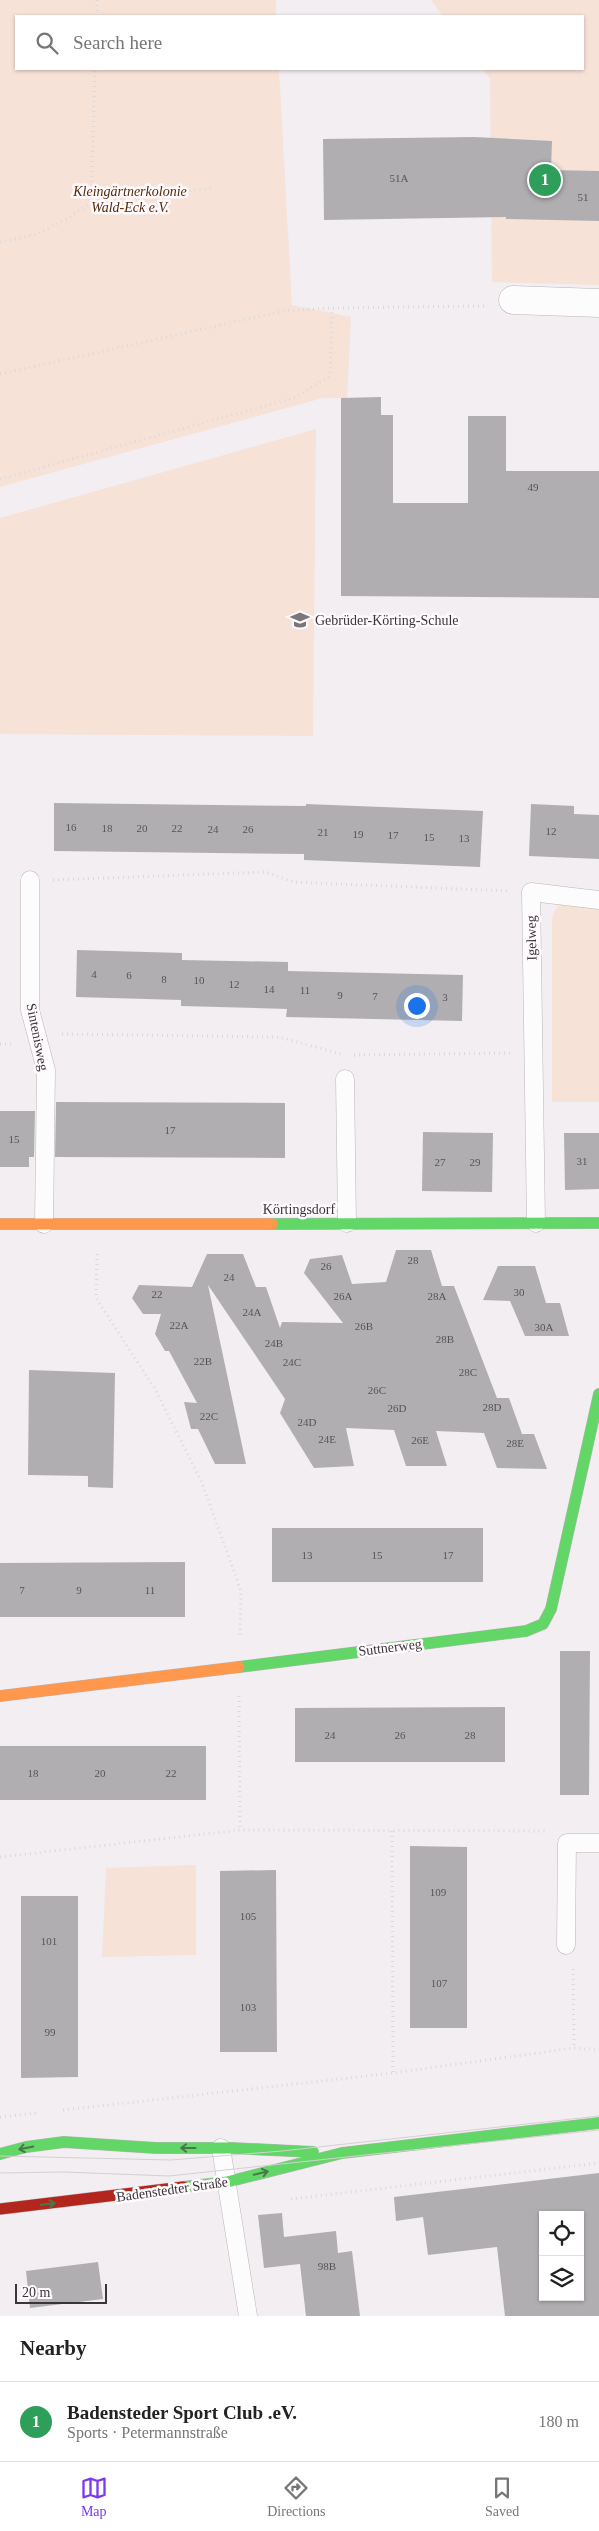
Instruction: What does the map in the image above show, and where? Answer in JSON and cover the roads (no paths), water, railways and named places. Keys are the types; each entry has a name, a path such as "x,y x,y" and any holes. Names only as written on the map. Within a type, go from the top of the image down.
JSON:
{"street":[{"path":"513,300 599,303"},
{"name":"Körtingsdorf","path":"0,1224 599,1222"},
{"name":"Suttnerweg","path":"0,1696 526,1631 543,1624 551,1609 599,1394"},
{"name":"Badenstedter Straße","path":"0,2209 227,2182 342,2153 599,2123"},
{"name":"Badenstedter Straße","path":"0,2154 26,2147 64,2142 156,2148 221,2148 342,2153"}],"lane":[{"name":"Sintenisweg","path":"30,880 30,1010 46,1070 44,1224"},
{"name":"Igelweg","path":"536,1223 531,892 599,900"},
{"path":"345,1078 347,1223"},
{"path":"566,1945 568,1844 599,1843"},
{"path":"221,2148 248,2316"}],"tram line":[{"path":"0,2156 171,2160 282,2151 599,2116"},
{"path":"0,2173 64,2172 169,2176 599,2130"}],"place":[{"name":"Badensteder Sport Club .eV.","path":"545,180"},
{"name":"Gebrüder-Körting-Schule","path":"300,620"}],"park label":[{"name":"Kleingärtnerkolonie Wald-Eck e.V.","path":"130,200"}]}
